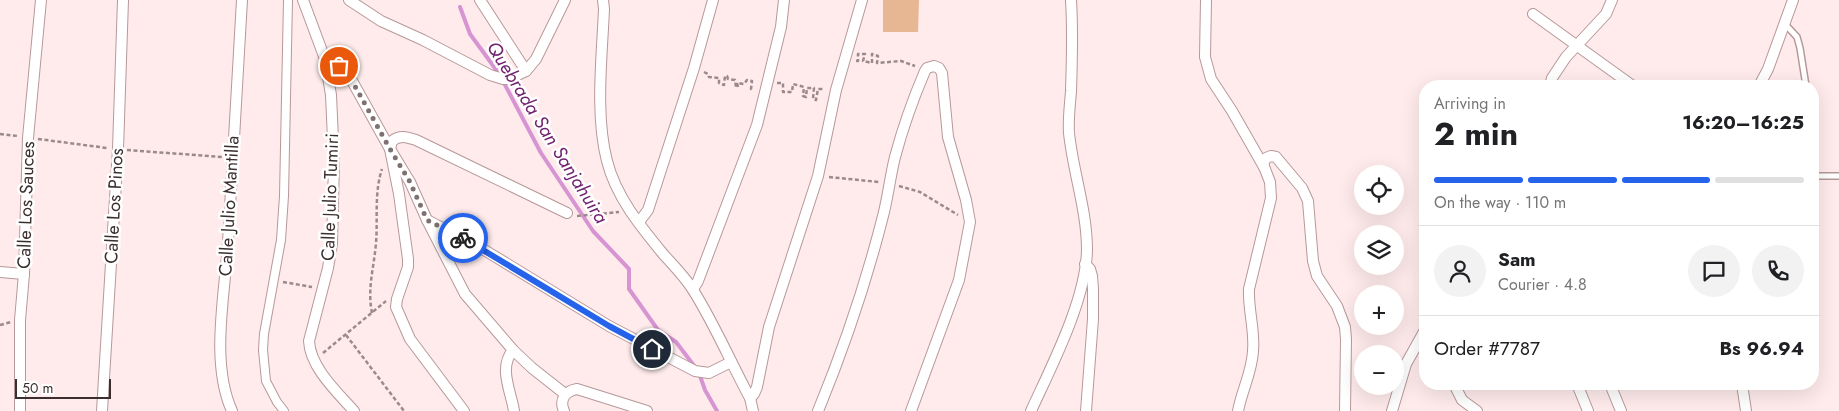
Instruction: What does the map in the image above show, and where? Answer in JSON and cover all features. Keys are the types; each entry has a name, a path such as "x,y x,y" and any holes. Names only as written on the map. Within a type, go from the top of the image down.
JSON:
{"street":[{"name":"Calle Los Sauces","path":"20,411 20,320 24,274 28,138 41,0"},
{"name":"Calle Los Pinos","path":"102,411 118,149 123,0"},
{"name":"Calle Julio Mantilla","path":"232,411 227,401 221,375 220,350 242,0"},
{"path":"284,411 266,381 263,363 264,334 281,240 284,196 288,0"},
{"name":"Calle Julio Tumiri","path":"303,0 326,59 331,95 334,162 332,244 309,341 310,350 314,360 354,411"},
{"path":"349,0 382,22 423,40 490,76 502,79 509,79 526,71 536,59 565,0"},
{"path":"480,0 526,71"},
{"path":"603,0 601,70 603,143 614,184 639,222 693,290 750,398 753,411"},
{"path":"639,222 648,210 694,68 713,0"},
{"path":"693,290 757,125 780,27 784,0"},
{"path":"750,398 757,387 769,327 818,176 836,90 862,0"},
{"path":"1032,411 1062,343 1077,302 1087,250 1086,232 1069,131 1073,32 1071,0"},
{"path":"1206,0 1205,57 1210,79 1232,111 1264,167 1270,182 1271,198 1249,289 1249,310 1254,340 1253,356 1238,411"},
{"path":"1552,80 1576,45 1606,14 1612,0"},
{"path":"1762,80 1793,0"},
{"path":"1533,14 1625,80"},
{"path":"326,59 339,66 351,79 410,182 465,294 512,350 565,394"},
{"path":"818,411 831,379 870,264 884,215 895,157 909,110 925,71 927,68 934,66 939,68 942,73 948,137 966,200 970,222 959,280 911,411"},
{"path":"464,411 410,339 396,307 396,299 408,267 408,259 402,210 390,149 392,141 404,136 416,140 567,213"},
{"path":"1264,167 1266,158 1276,157 1298,183 1308,201 1313,261 1317,276 1337,306 1345,327 1345,411"},
{"path":"427,220 486,251 609,326 695,372 709,373 731,362"},
{"path":"1085,264 1090,268 1093,289 1093,319 1086,411"},
{"path":"0,272 24,274"},
{"path":"1392,411 1406,364 1419,341"},
{"path":"512,350 507,357 505,369 514,411"},
{"path":"564,411 562,405 565,394 577,389 647,411"},
{"path":"1457,390 1462,400 1477,411"},
{"path":"1579,390 1588,411"},
{"path":"1612,390 1621,411"},
{"path":"1743,390 1746,411"}],"lane":[{"path":"1784,24 1797,37 1805,80"},
{"path":"1819,176 1839,176"}],"path":[{"path":"846,58 858,61 858,54 865,54 863,61 872,63 872,54 878,56 877,63 911,63 925,71"},
{"path":"372,313 369,297 376,243 377,199 381,173 390,149"},
{"path":"580,216 603,215"},
{"path":"274,280 322,289"},
{"path":"314,360 387,301"},
{"path":"345,335 404,411"}],"shaded area":[{"path":"883,0 919,0 918,32 883,32"}],"waterway":[{"name":"Quebrada San Sanjahuira","path":"460,7 470,34 500,75"},
{"name":"Quebrada San Sanjahuira","path":"503,81 541,153 593,231 629,269 629,289 658,330 676,342 695,367"},
{"name":"Quebrada San Sanjahuira","path":"699,373 705,390 717,411"}],"way so far":[{"path":"339,66 351,79 410,182 427,220 463,238"}],"route":[{"path":"463,238 609,326 652,349"}]}
